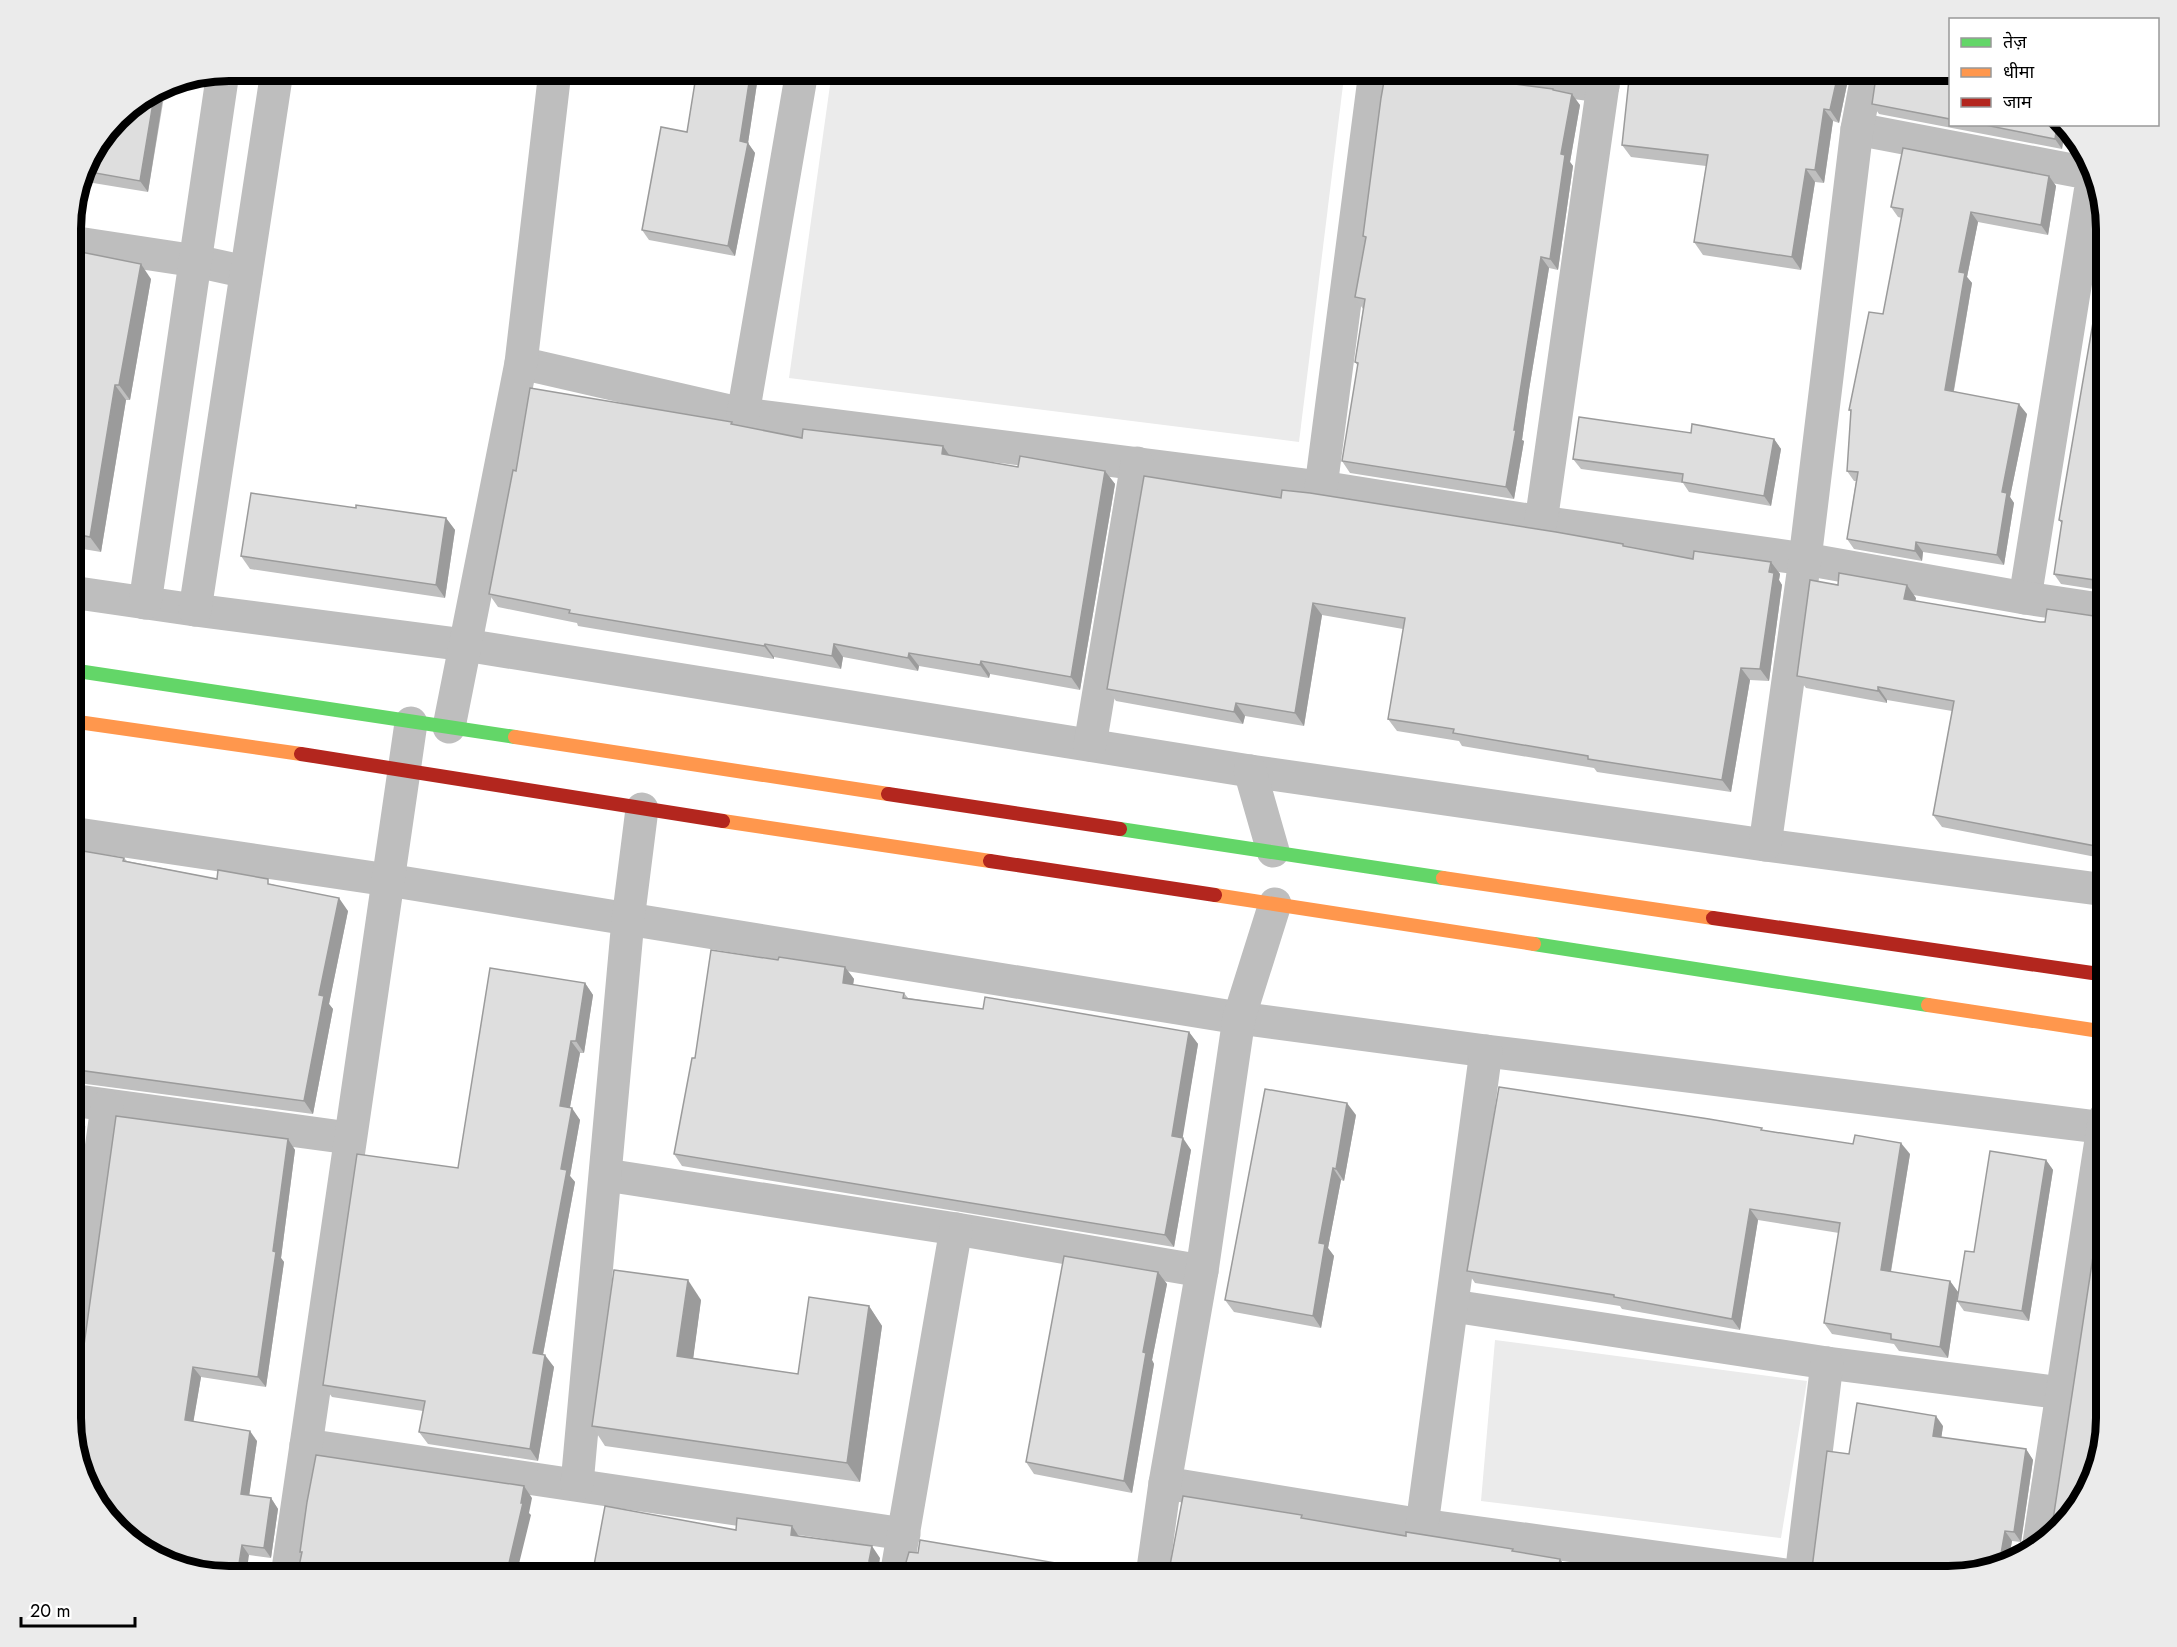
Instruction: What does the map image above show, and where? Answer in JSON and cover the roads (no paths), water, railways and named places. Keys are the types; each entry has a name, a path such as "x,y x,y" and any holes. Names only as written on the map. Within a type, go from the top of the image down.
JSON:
{"main road":[{"path":"81,672 1273,857 2096,974"},
{"path":"81,722 404,769 642,809 1275,899 2096,1030"}],"street":[{"path":"145,603 222,81"},
{"path":"195,610 274,81"},
{"path":"449,727 521,363 554,81"},
{"path":"743,414 799,81"},
{"path":"1321,487 1374,81"},
{"path":"1541,522 1604,81"},
{"path":"1764,845 1805,558 1857,129 1866,81"},
{"path":"1857,129 2084,172"},
{"path":"2025,598 2091,192"},
{"path":"81,244 196,261 246,272"},
{"path":"521,363 743,414 1321,487 1541,522 1805,558 2096,609"},
{"path":"1090,745 1137,464"},
{"path":"81,593 465,645 1250,771 1764,845 2096,889"},
{"path":"288,1566 411,723"},
{"path":"1250,771 1273,857"},
{"path":"577,1484 628,920 642,809"},
{"path":"81,834 387,880 1239,1018 1486,1051 2096,1123"},
{"path":"1153,1566 1165,1483 1202,1271 1239,1018 1275,899"},
{"path":"1422,1525 1486,1051"},
{"path":"81,1102 349,1138"},
{"path":"81,1294 107,1106"},
{"path":"606,1175 956,1229 1202,1271"},
{"path":"2040,1533 2096,1180"},
{"path":"898,1566 956,1229"},
{"path":"1453,1306 1827,1363 2062,1393"},
{"path":"1802,1566 1827,1363"},
{"path":"306,1445 904,1534"},
{"path":"1165,1483 1422,1525 1720,1566"}]}
